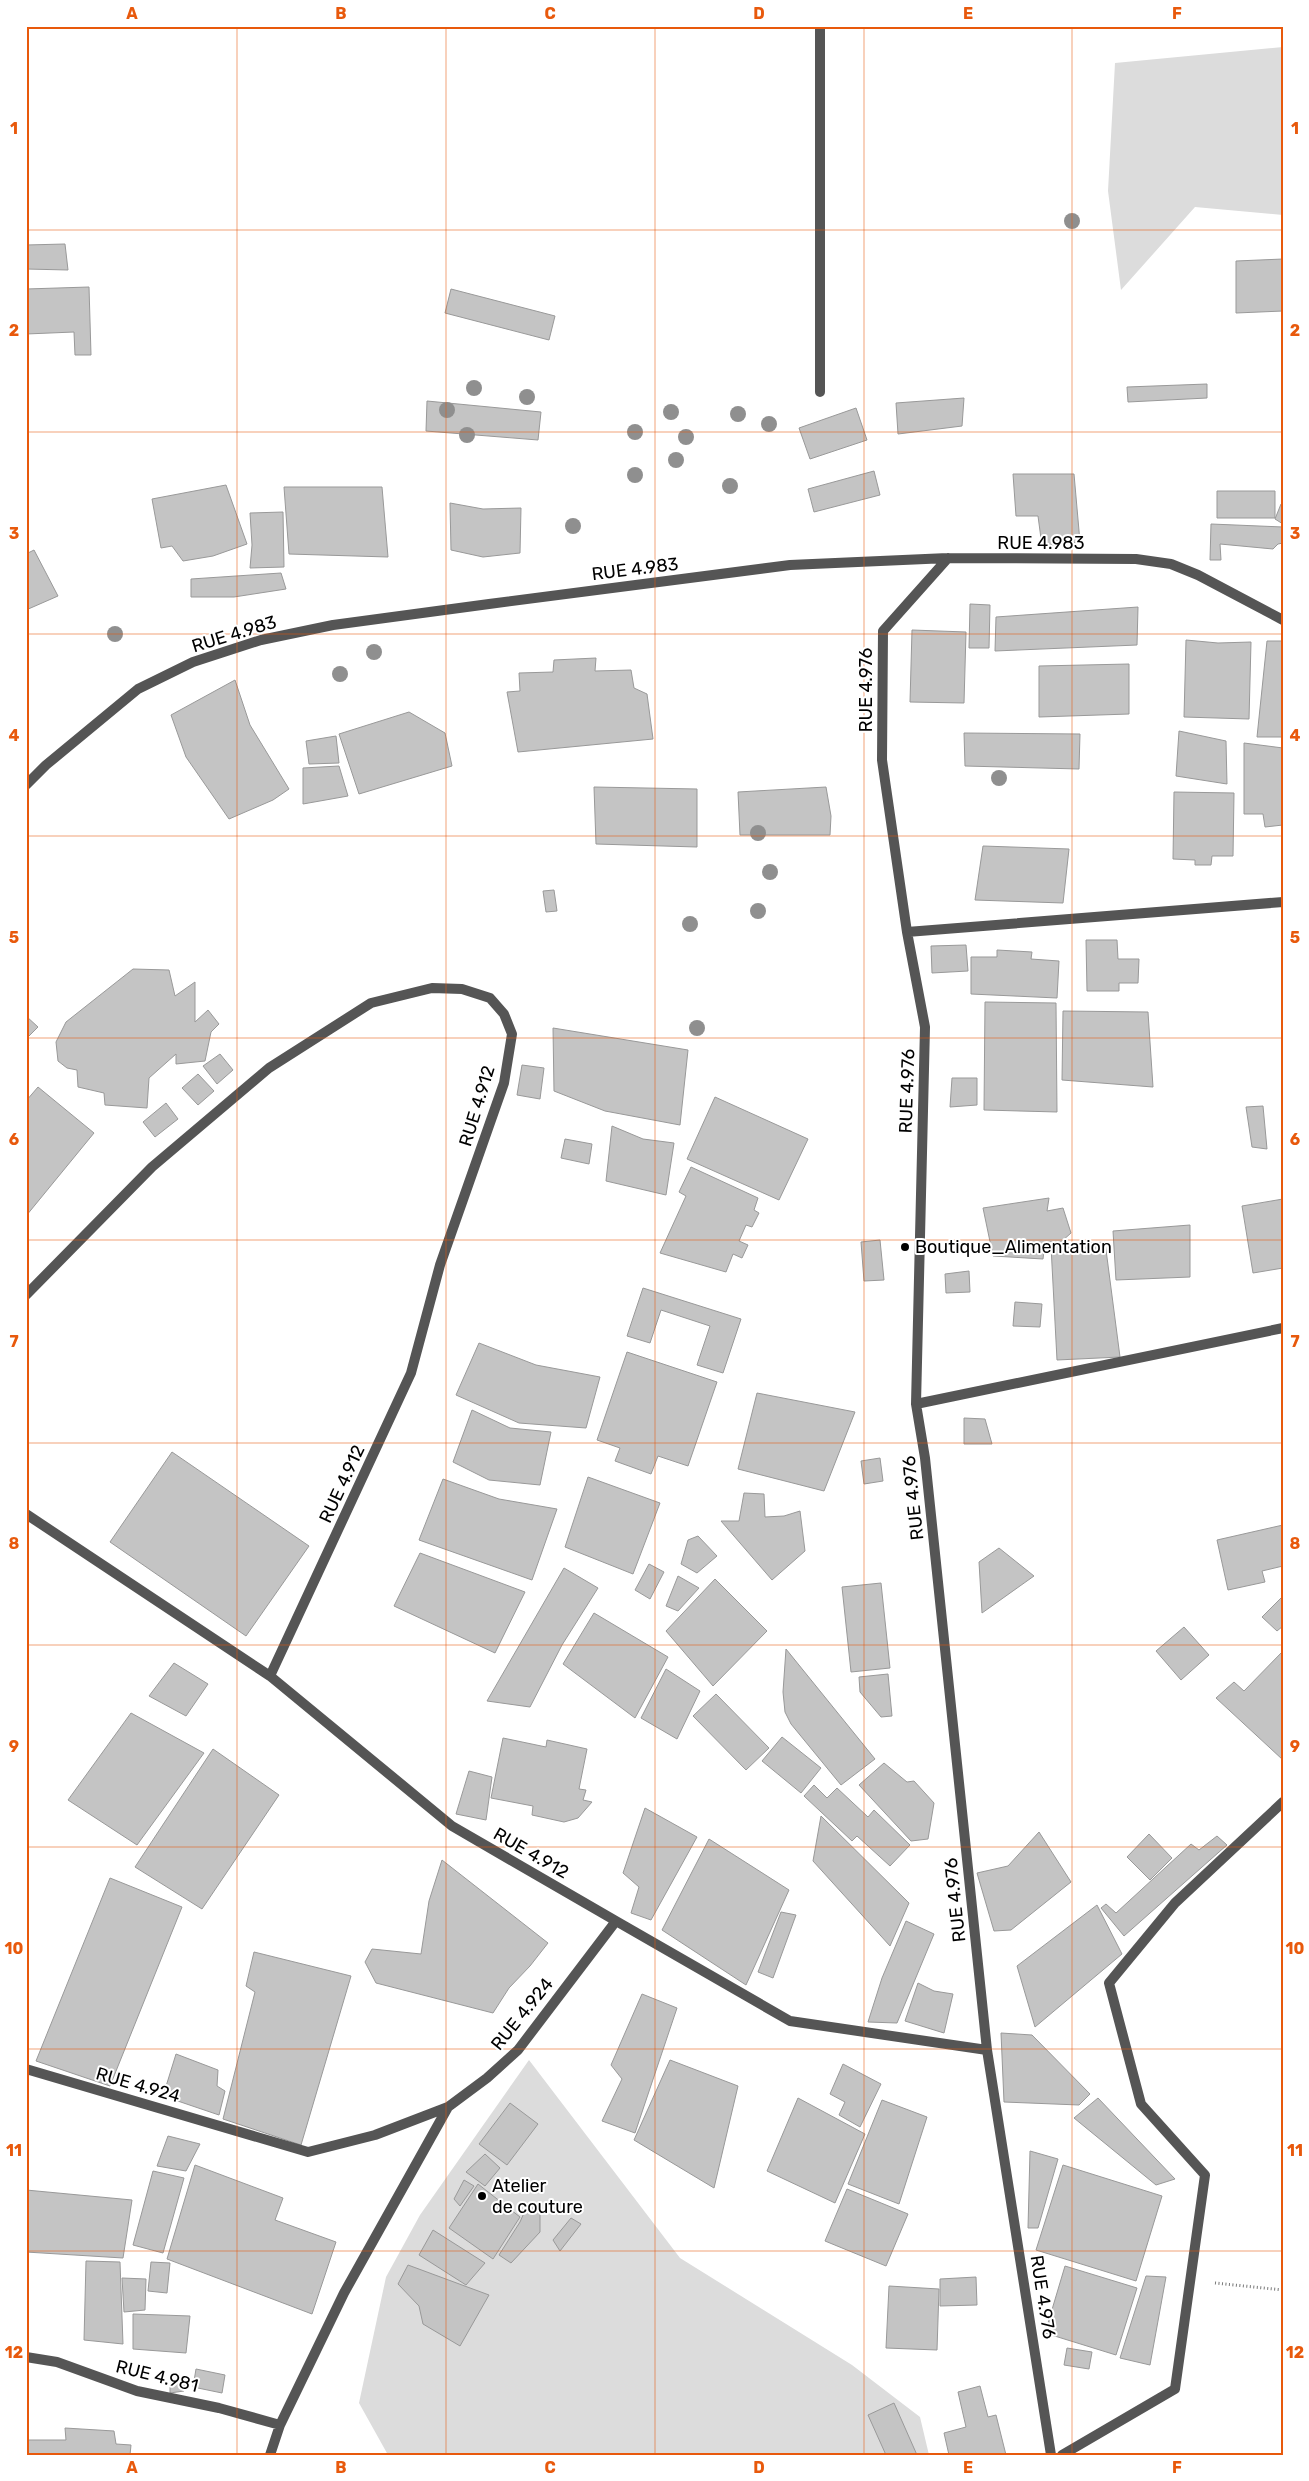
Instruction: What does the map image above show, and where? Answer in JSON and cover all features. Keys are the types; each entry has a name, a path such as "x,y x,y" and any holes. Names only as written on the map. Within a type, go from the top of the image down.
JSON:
{"street":[{"path":"820,26 820,392"},
{"name":"RUE 4.983","path":"26,785 46,765 138,689 193,662 261,640 333,625 790,565 948,558 1136,559 1171,564 1198,575 1283,620"},
{"name":"RUE 4.976","path":"948,558 883,631 882,760 907,932 925,1027 916,1404 926,1468 987,2050 1051,2455"},
{"path":"907,932 1283,902"},
{"name":"RUE 4.912","path":"26,1295 159,1161 269,1068 371,1003 432,988 462,989 490,998 504,1014 512,1034 504,1083 440,1265 411,1373 270,1676"},
{"path":"916,1404 1283,1328"},
{"name":"RUE 4.912","path":"26,1514 270,1676 452,1826 616,1921"},
{"path":"1062,2455 1175,2389 1205,2175 1141,2104 1109,1982 1175,1904 1283,1802"},
{"path":"616,1921 790,2021 987,2050"},
{"name":"RUE 4.924","path":"26,2069 308,2152 375,2135 448,2107 487,2078 518,2050 616,1921"},
{"path":"270,2455 280,2425 344,2294 448,2107"},
{"name":"RUE 4.981","path":"26,2356 57,2362 136,2391 219,2408 280,2425"}],"path":[{"path":"1190,2280 1283,2290"}],"shaded area":[{"path":"1283,47 1283,215 1195,207 1121,290 1108,191 1115,63"},
{"path":"529,2060 680,2258 852,2365 920,2417 929,2455 388,2455 359,2403 386,2277 420,2215"}],"building":[{"path":"65,244 68,270 26,269 26,245"},
{"path":"1283,259 1283,311 1236,313 1236,261"},
{"path":"89,287 91,355 75,355 74,332 26,334 26,289"},
{"path":"451,289 555,316 549,340 445,313"},
{"path":"1207,384 1207,398 1128,402 1127,387"},
{"path":"964,398 962,426 898,434 896,403"},
{"path":"427,401 541,412 538,440 426,431"},
{"path":"856,408 867,440 810,459 799,428"},
{"path":"874,471 880,495 814,512 808,489"},
{"path":"1013,474 1074,474 1080,542 1042,546 1038,516 1016,516"},
{"path":"226,485 247,544 213,556 183,561 172,546 161,548 152,499"},
{"path":"284,487 382,487 388,557 289,554"},
{"path":"1217,491 1275,491 1275,518 1217,518"},
{"path":"450,503 483,509 521,508 520,553 483,557 451,550"},
{"path":"1281,504 1283,505 1283,524 1275,519"},
{"path":"283,512 284,567 250,568 252,545 250,513"},
{"path":"1211,524 1283,527 1283,543 1278,544 1273,549 1220,544 1221,560 1210,560"},
{"path":"34,550 58,596 26,610 26,554"},
{"path":"281,573 286,589 234,597 191,597 191,579"},
{"path":"970,604 990,605 989,648 969,648"},
{"path":"1138,607 1137,645 995,651 996,617"},
{"path":"912,630 966,632 964,703 910,702"},
{"path":"1186,640 1218,643 1251,642 1249,719 1184,717"},
{"path":"1267,641 1283,641 1283,737 1257,737"},
{"path":"596,658 595,671 631,670 634,688 647,694 653,739 518,752 507,692 520,691 519,673 553,672 554,660"},
{"path":"1129,664 1129,714 1039,717 1039,666"},
{"path":"235,680 250,725 289,789 273,800 229,819 186,757 171,715"},
{"path":"409,712 445,733 452,766 359,794 339,734"},
{"path":"1179,731 1226,741 1227,784 1176,776"},
{"path":"964,733 1080,734 1079,769 965,766"},
{"path":"336,736 339,763 309,764 306,741"},
{"path":"1244,743 1283,748 1283,825 1265,827 1263,814 1244,814"},
{"path":"339,766 348,796 303,804 303,768"},
{"path":"594,787 697,789 697,847 596,844"},
{"path":"826,787 831,816 830,835 740,835 738,792"},
{"path":"1174,792 1234,793 1233,856 1212,856 1211,865 1195,865 1195,860 1173,859"},
{"path":"983,846 1069,849 1063,903 975,900"},
{"path":"554,890 557,911 546,912 543,891"},
{"path":"1086,940 1117,940 1118,959 1139,959 1138,983 1119,983 1119,991 1087,991"},
{"path":"966,945 968,971 932,973 931,946"},
{"path":"997,950 1032,952 1031,959 1059,961 1057,998 971,994 971,957 997,957"},
{"path":"133,969 169,970 175,996 195,982 195,1022 208,1010 219,1024 211,1032 205,1061 176,1064 176,1054 149,1078 147,1108 105,1105 104,1093 78,1087 77,1070 67,1068 58,1061 56,1042 66,1022"},
{"path":"985,1002 1056,1003 1057,1112 984,1110"},
{"path":"1063,1011 1148,1012 1153,1087 1062,1080"},
{"path":"26,1016 38,1027 26,1039"},
{"path":"553,1028 688,1050 680,1125 605,1111 554,1091"},
{"path":"220,1054 233,1070 217,1084 203,1066"},
{"path":"522,1065 544,1068 540,1099 517,1095"},
{"path":"198,1074 214,1091 198,1105 182,1088"},
{"path":"952,1078 977,1078 977,1105 950,1107"},
{"path":"38,1087 94,1133 26,1216 26,1101"},
{"path":"715,1097 808,1139 779,1200 687,1159"},
{"path":"166,1103 178,1119 155,1137 143,1122"},
{"path":"1263,1106 1267,1149 1252,1147 1246,1107"},
{"path":"612,1126 643,1139 674,1143 666,1195 606,1181"},
{"path":"565,1139 592,1144 589,1164 561,1158"},
{"path":"691,1167 758,1198 754,1210 759,1213 752,1227 746,1225 739,1241 748,1245 742,1258 733,1254 726,1272 660,1253 686,1196 679,1192"},
{"path":"1049,1198 1047,1211 1063,1208 1071,1233 1061,1242 1045,1242 1043,1259 993,1256 983,1208"},
{"path":"1283,1199 1283,1268 1253,1273 1242,1206"},
{"path":"1190,1225 1190,1277 1116,1280 1113,1231"},
{"path":"880,1240 884,1280 864,1281 861,1242"},
{"path":"1105,1242 1120,1357 1057,1360 1051,1246"},
{"path":"969,1271 970,1292 946,1293 945,1274"},
{"path":"643,1288 741,1319 723,1373 697,1365 710,1326 661,1310 650,1343 627,1336"},
{"path":"1015,1302 1042,1304 1040,1327 1013,1326"},
{"path":"479,1343 536,1365 600,1377 586,1428 519,1423 456,1395"},
{"path":"627,1352 717,1382 688,1466 658,1456 651,1474 615,1461 620,1448 597,1440"},
{"path":"757,1393 855,1412 824,1491 738,1469"},
{"path":"472,1410 510,1428 551,1432 540,1485 489,1480 453,1462"},
{"path":"964,1418 985,1419 992,1444 964,1444"},
{"path":"172,1452 309,1546 246,1636 110,1542"},
{"path":"880,1458 883,1481 864,1484 861,1461"},
{"path":"588,1477 660,1503 633,1574 565,1547"},
{"path":"443,1479 499,1499 557,1509 532,1580 419,1540"},
{"path":"744,1493 764,1494 765,1517 784,1516 800,1511 805,1551 772,1580 721,1521 739,1521"},
{"path":"1283,1525 1283,1566 1262,1571 1265,1582 1228,1590 1217,1540"},
{"path":"698,1536 717,1556 697,1573 681,1564 688,1540"},
{"path":"999,1548 1034,1576 982,1613 979,1562"},
{"path":"420,1553 525,1592 495,1653 394,1606"},
{"path":"649,1564 664,1572 650,1599 635,1590"},
{"path":"564,1568 598,1588 562,1645 530,1707 487,1701"},
{"path":"678,1576 699,1588 678,1611 666,1606"},
{"path":"715,1579 767,1631 713,1686 666,1631"},
{"path":"881,1583 890,1668 851,1672 842,1587"},
{"path":"1283,1596 1283,1626 1277,1631 1262,1617"},
{"path":"594,1613 668,1657 635,1718 563,1664"},
{"path":"1184,1627 1209,1655 1181,1680 1156,1651"},
{"path":"786,1649 875,1759 841,1785 791,1724 785,1712 783,1692"},
{"path":"1283,1651 1283,1760 1216,1698 1234,1682 1244,1691"},
{"path":"174,1663 208,1684 186,1716 149,1696"},
{"path":"666,1669 700,1691 677,1739 641,1718"},
{"path":"888,1674 892,1716 881,1717 860,1692 859,1677"},
{"path":"716,1694 769,1748 746,1770 693,1716"},
{"path":"131,1713 204,1753 137,1845 68,1800"},
{"path":"782,1737 821,1768 801,1793 762,1761"},
{"path":"503,1738 546,1747 547,1740 587,1749 579,1789 586,1790 583,1800 592,1802 578,1818 564,1822 532,1815 533,1806 491,1798"},
{"path":"213,1749 279,1795 202,1909 135,1867"},
{"path":"884,1763 907,1782 914,1781 934,1803 928,1839 911,1841 859,1785"},
{"path":"469,1771 492,1777 486,1820 456,1814"},
{"path":"814,1785 827,1798 837,1788 868,1817 874,1810 910,1845 890,1866 857,1836 852,1841 804,1796"},
{"path":"645,1808 697,1837 651,1920 631,1913 639,1887 623,1873"},
{"path":"821,1816 909,1903 890,1946 813,1861"},
{"path":"1039,1832 1071,1882 1011,1930 994,1931 977,1873 1008,1866"},
{"path":"1149,1834 1172,1858 1150,1880 1127,1857"},
{"path":"1217,1836 1227,1845 1124,1936 1101,1908 1106,1904 1116,1913 1191,1844 1199,1850"},
{"path":"709,1839 789,1890 746,1985 662,1930"},
{"path":"442,1860 548,1943 509,1988 493,2013 376,1983 365,1962 372,1949 421,1954 429,1901"},
{"path":"110,1878 182,1907 110,2086 36,2061"},
{"path":"1097,1905 1122,1954 1035,2027 1017,1966"},
{"path":"781,1912 796,1915 773,1978 758,1972"},
{"path":"906,1921 934,1934 897,2023 868,2022 882,1978"},
{"path":"254,1952 351,1976 301,2145 223,2119 255,1992 246,1986"},
{"path":"918,1983 934,1991 953,1994 944,2033 905,2021"},
{"path":"642,1994 677,2008 635,2133 602,2121 622,2079 611,2065"},
{"path":"1001,2033 1032,2035 1090,2094 1079,2105 1004,2102"},
{"path":"176,2054 218,2070 217,2086 225,2091 219,2115 163,2096"},
{"path":"670,2060 738,2086 714,2188 634,2140"},
{"path":"843,2064 881,2084 860,2127 839,2115 845,2102 830,2094"},
{"path":"798,2098 865,2134 835,2203 767,2171"},
{"path":"1098,2098 1175,2179 1156,2185 1074,2118"},
{"path":"882,2100 927,2117 899,2204 848,2184"},
{"path":"510,2103 538,2124 507,2165 479,2144"},
{"path":"168,2136 200,2144 186,2171 157,2166"},
{"path":"1030,2151 1058,2159 1038,2228 1028,2228"},
{"path":"485,2154 500,2168 485,2186 466,2172"},
{"path":"195,2165 283,2198 275,2220 336,2242 312,2314 167,2259"},
{"path":"1063,2165 1162,2196 1136,2281 1036,2250"},
{"path":"153,2171 184,2178 163,2253 133,2245"},
{"path":"464,2180 474,2186 460,2206 454,2199"},
{"path":"478,2184 520,2217 493,2259 449,2228"},
{"path":"847,2189 908,2214 886,2266 825,2241"},
{"path":"26,2190 132,2200 123,2258 26,2252"},
{"path":"528,2204 540,2204 540,2232 511,2263 499,2255 520,2222"},
{"path":"571,2218 581,2224 560,2251 553,2240"},
{"path":"433,2230 485,2263 466,2285 419,2255"},
{"path":"86,2261 120,2262 123,2344 84,2340"},
{"path":"151,2262 170,2263 167,2293 148,2291"},
{"path":"408,2265 489,2295 460,2346 423,2324 419,2306 398,2284"},
{"path":"1065,2266 1137,2288 1116,2355 1045,2333"},
{"path":"1146,2276 1166,2277 1150,2365 1120,2358"},
{"path":"976,2277 977,2305 940,2306 940,2279"},
{"path":"122,2278 146,2279 145,2310 124,2312"},
{"path":"889,2286 939,2289 937,2350 886,2348"},
{"path":"133,2314 190,2316 186,2353 133,2349"},
{"path":"1067,2348 1092,2352 1089,2369 1064,2365"},
{"path":"196,2369 225,2375 222,2393 193,2387"},
{"path":"185,2383 184,2391 170,2393 170,2384"},
{"path":"980,2386 988,2417 996,2415 1006,2455 949,2455 944,2433 966,2427 958,2392"},
{"path":"894,2403 917,2455 886,2455 868,2415"},
{"path":"65,2428 114,2431 116,2444 131,2445 130,2455 27,2455 27,2440 66,2440"}],"place":[{"name":"Boutique_Alimentation","path":"905,1247"},
{"name":"Atelier de couture","path":"482,2196"}]}
